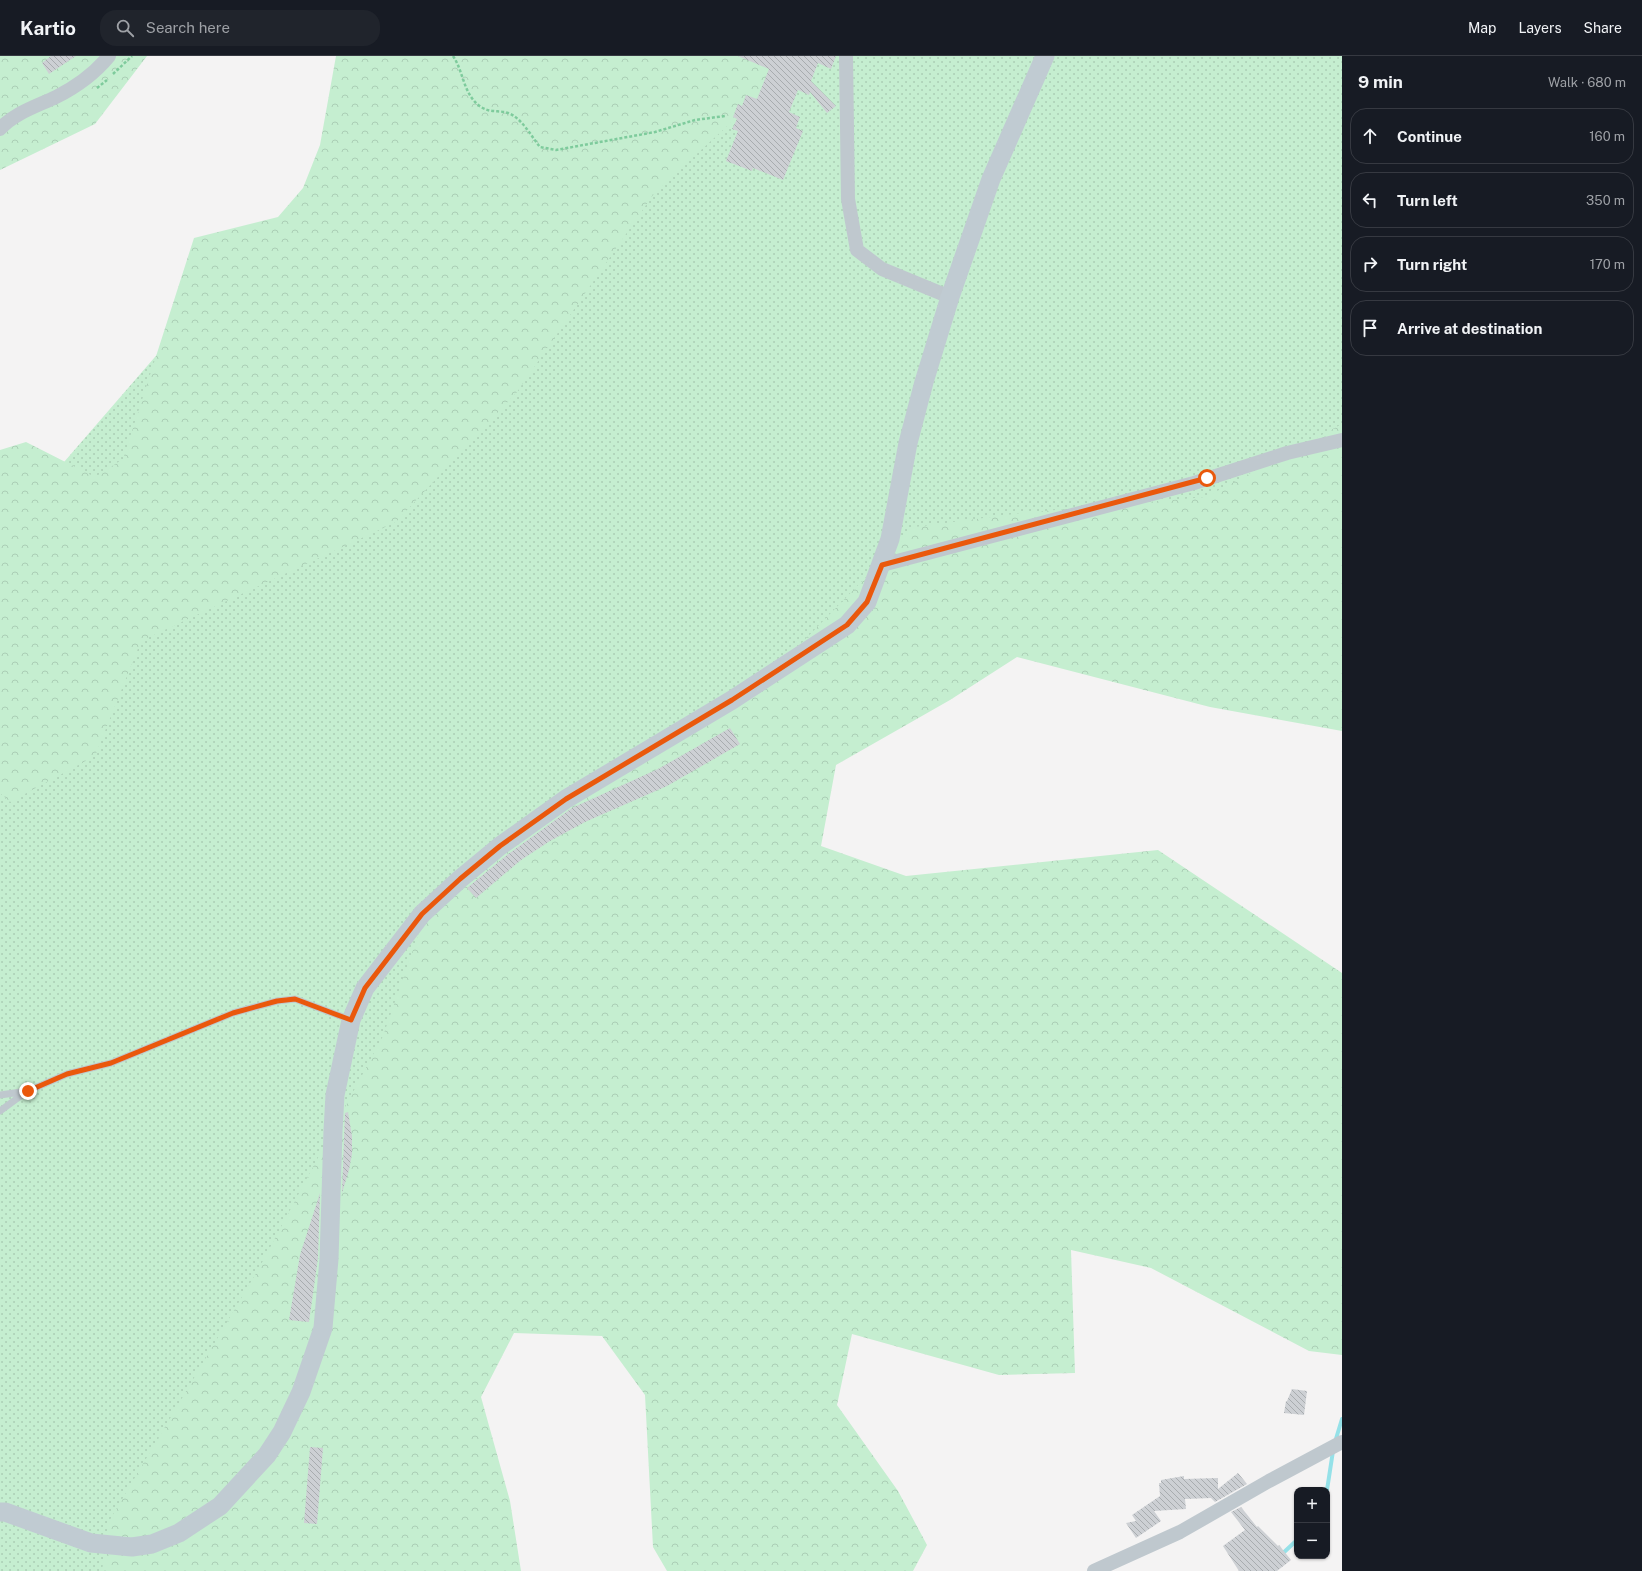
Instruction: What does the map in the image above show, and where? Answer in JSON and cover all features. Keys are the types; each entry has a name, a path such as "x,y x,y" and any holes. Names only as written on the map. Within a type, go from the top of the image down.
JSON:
{"street":[{"path":"0,129 13,117 58,96 78,84 100,66 109,56"},
{"path":"846,56 848,199 857,250 882,269 950,297"},
{"path":"0,1512 5,1512 91,1543 132,1547 152,1544 179,1533 220,1506 267,1455 282,1432 302,1392 323,1328 329,1260 335,1095 351,1020 365,988 422,914 460,879 500,846 566,799 732,700 847,625 867,602 882,565 890,539 908,443 924,382 950,297 991,179 1045,56"},
{"path":"882,565 1194,482 1287,453 1342,440"},
{"path":"1094,1571 1180,1532 1269,1481 1342,1442"}],"lane":[{"path":"0,1111 28,1091 67,1074 111,1063 233,1013 277,1001 295,999 351,1020"},
{"path":"0,1095 28,1091"}],"path":[{"path":"453,56 458,64 463,84 472,98 481,107 492,112 508,112 518,119 540,147 556,150 655,132 695,120 725,116"}],"green space":[{"path":"0,56 147,56 95,124 0,170"},
{"path":"336,56 804,56 655,192 517,392 396,522 141,641 95,756 10,802 0,793 0,450 26,442 95,477 123,459 194,238 278,217 303,188 320,145"},
{"path":"724,56 1342,56 1342,483 929,594 185,1571 0,1571 0,536 251,246"},
{"path":"1342,424 1342,731 1210,707 1017,657 950,700 836,765 821,846 906,876 1158,850 1342,973 1342,1355 1309,1351 1151,1268 1071,1250 1075,1373 999,1375 852,1334 837,1405 898,1491 927,1545 913,1571 667,1571 653,1547 645,1395 602,1336 514,1333 481,1397 510,1501 521,1571 102,1571 108,1523 258,1270 383,1036 422,924 551,806 782,663 915,527 1021,513 1206,497"}],"building":[{"path":"51,56 76,56 49,74 42,63"},
{"path":"738,56 836,56 831,69 818,63 811,81 836,106 827,113 810,92 809,95 798,90 789,112 800,117 796,128 803,131 783,180 753,168 752,171 726,161 738,131 732,129 737,119 733,117 738,104 742,106 746,95 757,99 769,69"},
{"path":"730,728 740,744 667,786 585,822 550,841 521,860 476,898 467,888 507,855 572,808 658,769"},
{"path":"348,1112 352,1136 352,1154 342,1193 345,1113"},
{"path":"320,1193 318,1258 309,1322 289,1320 300,1255"},
{"path":"1292,1389 1307,1391 1304,1415 1284,1413 1286,1401"},
{"path":"310,1447 323,1448 317,1524 304,1523"},
{"path":"1238,1473 1247,1484 1215,1502 1211,1498 1185,1499 1186,1509 1154,1511 1161,1521 1136,1538 1126,1523 1136,1521 1132,1515 1160,1496 1159,1483 1161,1483 1161,1480 1184,1476 1184,1479 1218,1478 1218,1489"},
{"path":"1241,1507 1257,1527 1258,1526 1278,1546 1279,1545 1291,1560 1277,1571 1239,1571 1223,1546 1245,1530 1231,1512"}],"waterway":[{"path":"1335,1442 1342,1419"},
{"path":"1327,1487 1333,1451"},
{"path":"1281,1555 1294,1543"}],"route":[{"path":"28,1091 67,1074 111,1063 233,1013 277,1001 295,999 351,1020 365,988 422,914 460,879 500,846 566,799 732,700 847,625 867,602 882,565 1207,478"}]}
